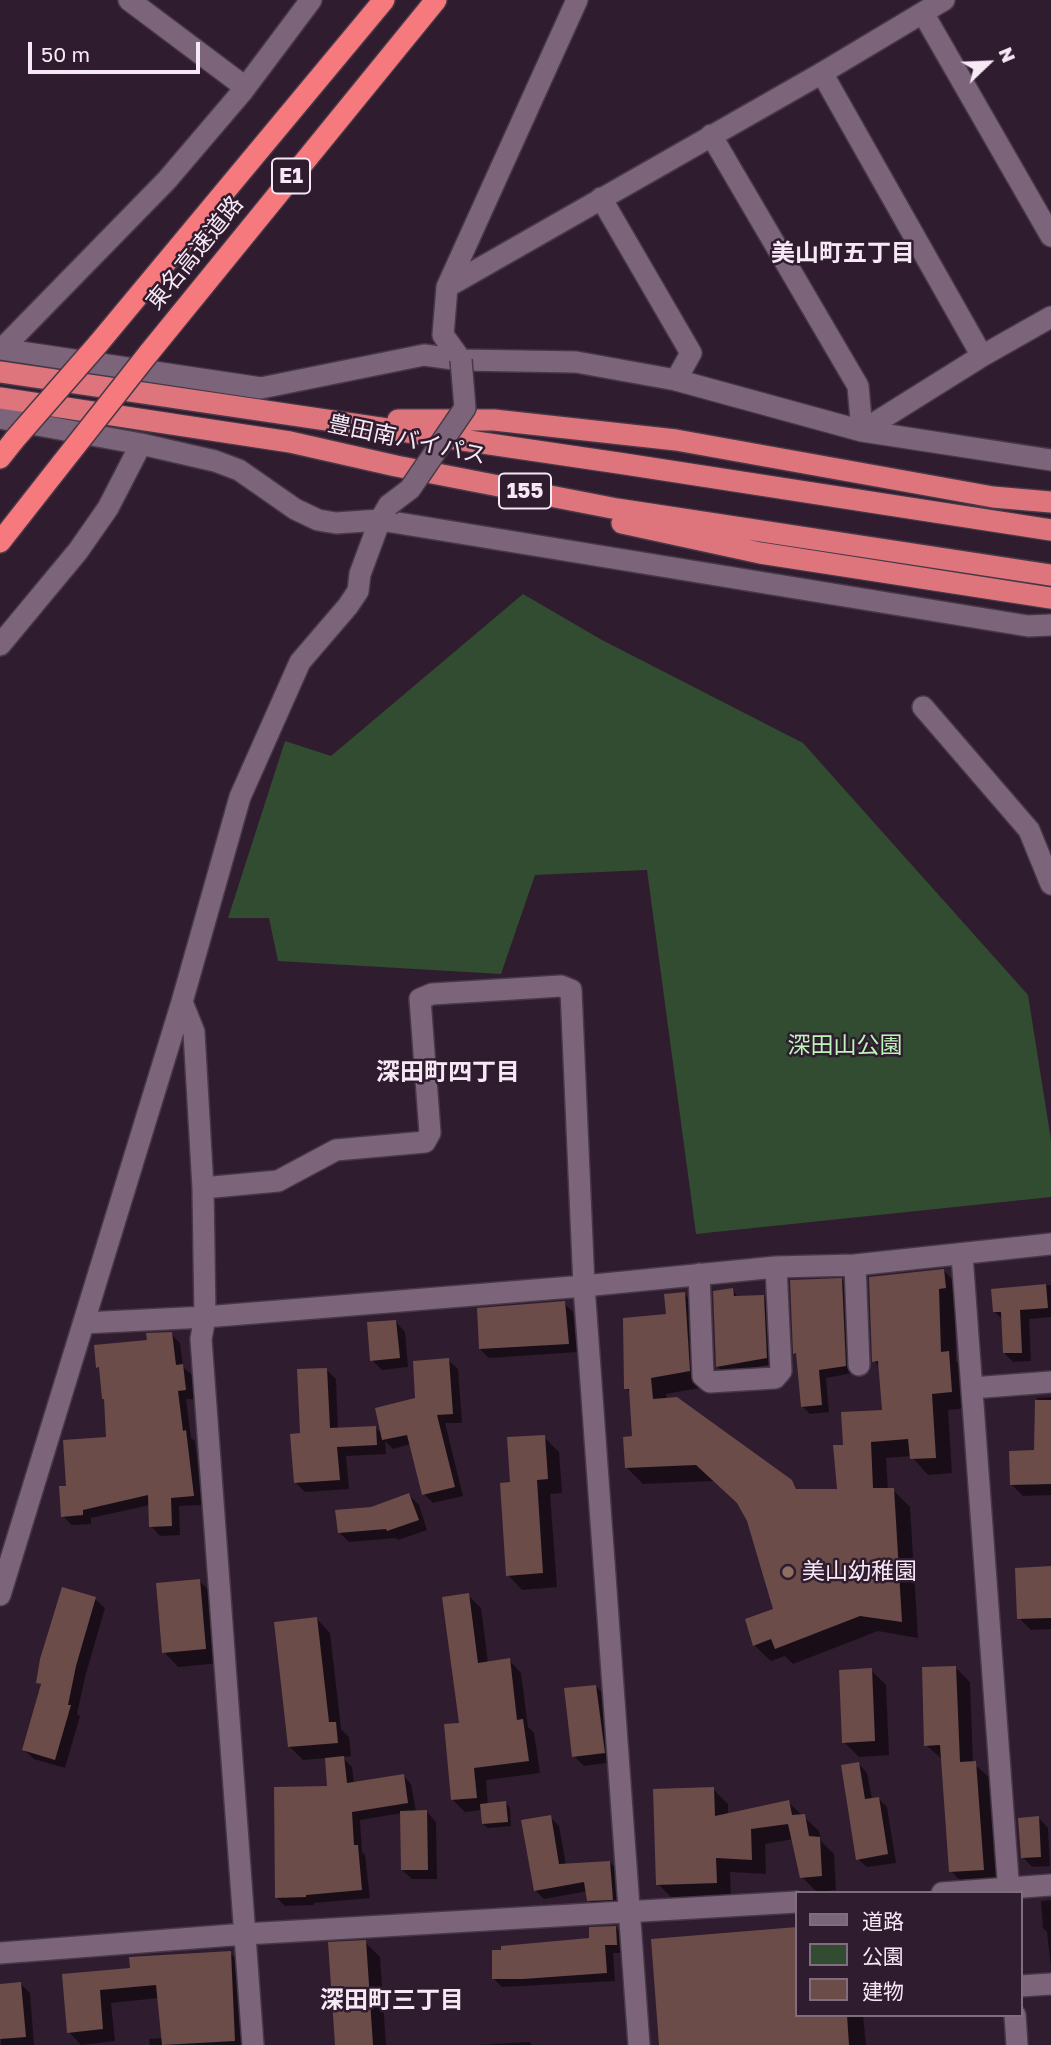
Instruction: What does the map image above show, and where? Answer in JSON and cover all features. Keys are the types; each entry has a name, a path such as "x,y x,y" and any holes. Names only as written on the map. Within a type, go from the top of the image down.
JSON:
{"highway":[{"name":"東名高速道路","path":"0,458 383,0"},
{"name":"東名高速道路","path":"0,542 148,354 436,0"},
{"name":"豊田南バイパス","path":"0,372 1051,530"},
{"name":"豊田南バイパス","path":"0,398 290,442 617,509 1051,575"},
{"name":"155","path":"336,422 494,420 663,438 993,497 1051,502"},
{"name":"155","path":"406,467 493,496 760,553 1051,598"}],"street":[{"path":"129,0 245,87"},
{"path":"1,349 167,180 245,87 311,0"},
{"path":"0,1595 182,1002 240,797 300,662 348,606 358,590 360,574 385,513 410,488 465,408 461,360 443,335 447,287 578,0"},
{"path":"447,287 822,73 944,0"},
{"path":"923,13 1051,236"},
{"path":"822,73 982,356"},
{"path":"711,135 858,386 862,431"},
{"path":"601,198 691,353 676,380"},
{"path":"862,431 982,356 1051,317"},
{"path":"1,349 261,388 424,355 461,360 576,362 676,380 862,431 1051,460"},
{"path":"0,418 141,444 215,461 239,470 295,509 318,520 336,523 385,513 1028,626 1051,625"},
{"path":"0,645 78,551 108,508 141,444"},
{"path":"923,707 1029,830 1051,884"},
{"path":"203,1188 278,1181 336,1150 425,1142 430,1133 420,999 432,994 561,986 570,990 584,1286 639,2045"},
{"path":"182,1002 194,1032 203,1188 205,1317 201,1339 253,2045"},
{"path":"84,1323 205,1317 699,1274 855,1265 1051,1244"},
{"path":"962,1255 1009,1891 1051,1885"},
{"path":"855,1265 859,1365"},
{"path":"699,1274 703,1376 710,1382 775,1378 781,1371 776,1268"},
{"path":"972,1388 1051,1382"},
{"path":"0,1953 245,1934 796,1902"},
{"path":"1023,1986 1051,1984"},
{"path":"1015,2017 1017,2045"}],"green space":[{"name":"深田山公園","path":"523,594 602,640 803,743 1028,995 1051,1140 1051,1197 696,1234 647,870 535,875 501,974 278,961 269,918 228,918 285,741 331,756"}],"building":[{"path":"944,1269 946,1288 939,1289 941,1352 949,1351 952,1392 932,1394 936,1458 910,1459 908,1439 871,1442 873,1488 894,1488 902,1622 860,1616 775,1649 771,1639 753,1646 745,1619 773,1609 747,1521 737,1503 696,1465 625,1468 623,1437 632,1436 629,1389 624,1389 623,1318 666,1314 664,1294 685,1292 690,1371 651,1378 653,1399 677,1397 792,1480 796,1489 837,1489 833,1445 843,1445 841,1412 882,1410 878,1361 872,1362 869,1277"},
{"path":"842,1278 846,1366 819,1370 822,1405 801,1407 796,1353 793,1354 790,1280"},
{"path":"1046,1284 1048,1308 1020,1310 1022,1353 1003,1353 1001,1312 993,1312 991,1289"},
{"path":"733,1288 734,1296 764,1295 767,1358 716,1367 713,1291"},
{"path":"565,1301 569,1344 479,1349 477,1308"},
{"path":"396,1320 400,1358 370,1361 367,1322"},
{"path":"172,1332 176,1365 183,1364 186,1390 178,1391 194,1496 171,1498 172,1526 149,1527 148,1495 83,1510 83,1515 61,1517 59,1486 66,1486 63,1440 106,1437 104,1399 99,1367 96,1368 94,1345 147,1340 146,1333"},
{"path":"449,1358 453,1414 437,1415 455,1487 422,1495 407,1435 382,1440 375,1408 415,1398 413,1361"},
{"path":"327,1368 330,1428 376,1426 377,1445 337,1447 340,1480 294,1483 290,1434 300,1433 297,1369"},
{"path":"1035,1400 1051,1400 1051,1484 1010,1485 1009,1451 1034,1450"},
{"path":"545,1435 548,1479 537,1480 543,1573 506,1576 500,1483 510,1482 507,1437"},
{"path":"409,1493 419,1520 387,1531 338,1533 335,1510 371,1507"},
{"path":"1051,1566 1051,1618 1017,1619 1015,1568"},
{"path":"200,1579 206,1649 162,1653 156,1583"},
{"path":"62,1587 96,1597 76,1666 68,1705 71,1705 55,1760 22,1750 41,1684 36,1683 40,1659"},
{"path":"469,1593 478,1663 510,1658 517,1720 523,1719 529,1761 474,1768 477,1798 451,1800 444,1724 459,1723 442,1597"},
{"path":"317,1617 329,1722 336,1722 338,1743 288,1747 274,1622"},
{"path":"956,1666 960,1762 976,1761 984,1870 949,1872 940,1745 924,1746 922,1667"},
{"path":"872,1668 875,1741 842,1743 839,1670"},
{"path":"596,1685 605,1753 572,1757 564,1688"},
{"path":"344,1756 347,1783 404,1774 408,1803 352,1812 354,1845 358,1845 362,1890 275,1898 274,1787 327,1786 325,1758"},
{"path":"859,1762 865,1799 879,1797 888,1854 856,1860 841,1765"},
{"path":"714,1787 715,1816 789,1800 792,1815 805,1814 809,1836 820,1837 822,1876 800,1878 788,1824 751,1829 752,1860 716,1858 717,1883 656,1885 653,1789"},
{"path":"506,1801 508,1822 482,1824 480,1804"},
{"path":"427,1810 428,1870 401,1870 400,1811"},
{"path":"551,1815 559,1864 610,1861 613,1900 587,1901 584,1882 534,1891 521,1820"},
{"path":"1039,1816 1041,1857 1021,1858 1018,1818"},
{"path":"616,1926 617,1945 605,1945 607,1973 492,1979 492,1950 501,1950 501,1946 589,1938 589,1927"},
{"path":"796,1927 796,2017 847,2017 849,2045 659,2045 651,1939"},
{"path":"366,1940 373,2045 335,2045 328,1942"},
{"path":"231,1951 235,2041 162,2045 156,1985 100,1990 103,2029 67,2033 62,1974 130,1968 129,1957"},
{"path":"21,1982 26,2037 0,2039 0,1984"}],"place":[{"name":"美山幼稚園","path":"788,1572"}],"district":[{"name":"美山町五丁目","path":"843,253"},
{"name":"深田町四丁目","path":"448,1072"},
{"name":"深田町三丁目","path":"392,2000"}]}
